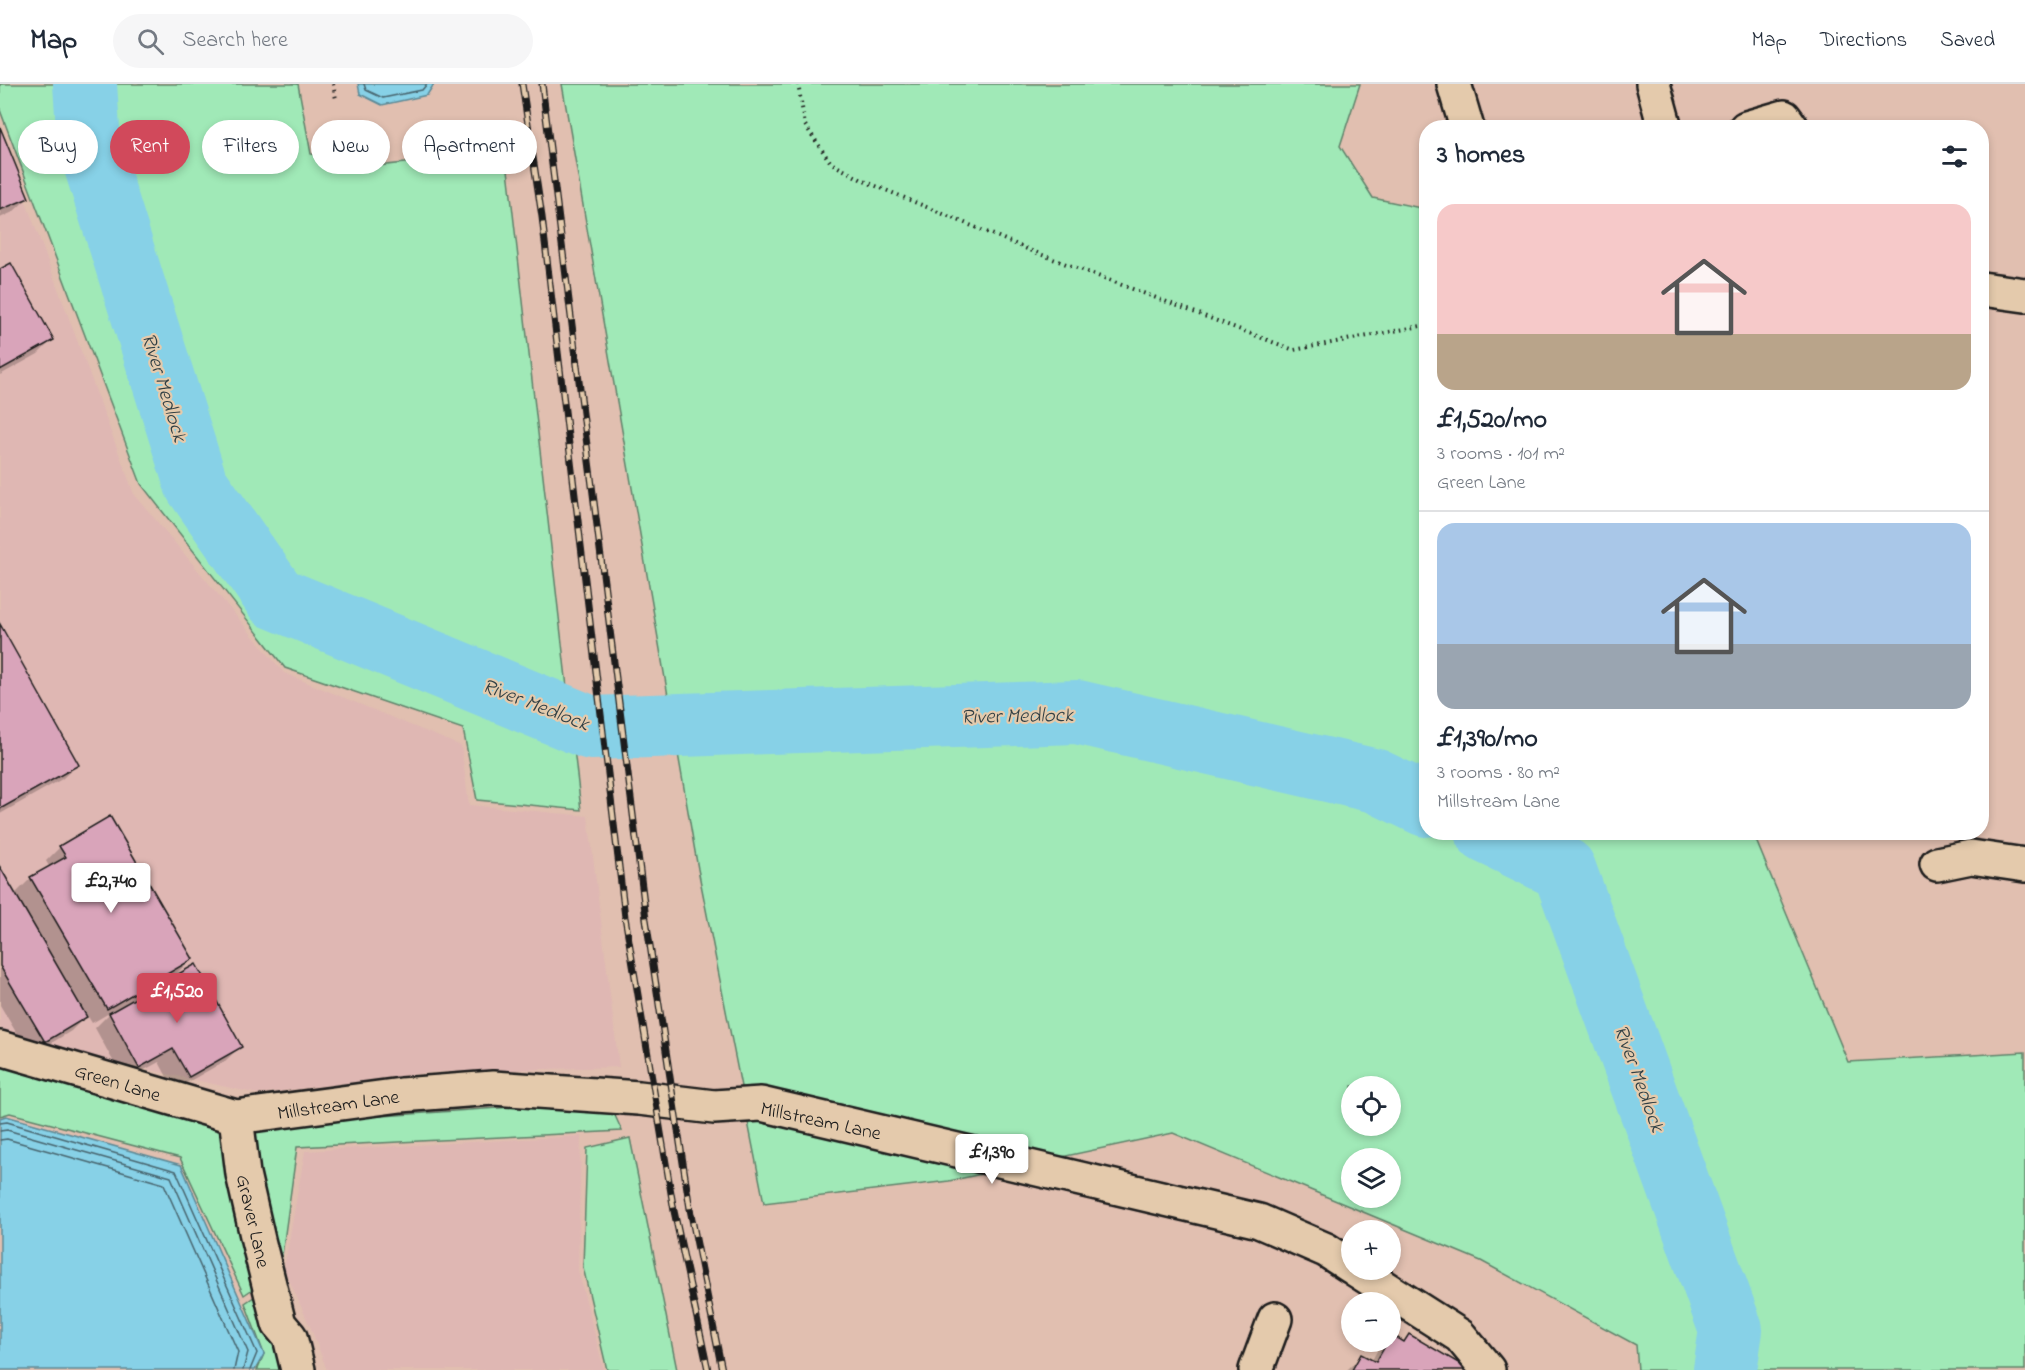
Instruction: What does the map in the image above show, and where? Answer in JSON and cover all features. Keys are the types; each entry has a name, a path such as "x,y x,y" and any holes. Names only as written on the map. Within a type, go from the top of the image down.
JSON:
{"street":[{"path":"1454,84 1465,120"},
{"path":"1653,84 1663,120"},
{"path":"1989,290 2025,295"},
{"path":"1937,864 1971,857 2025,865"},
{"name":"Green Lane","path":"0,1048 236,1118"},
{"name":"Millstream Lane","path":"236,1118 401,1095 493,1088 639,1098 714,1107 761,1104 1259,1221 1326,1250 1341,1260"},
{"name":"Graver Lane","path":"236,1118 243,1174 279,1324 290,1337 298,1370"},
{"name":"Millstream Lane","path":"1372,1280 1460,1336 1488,1370"},
{"path":"1256,1370 1275,1319"}],"path":[{"path":"333,84 336,99"},
{"path":"798,84 805,125 831,163 864,181 1032,251 1294,350 1419,326"}],"shaded area":[{"path":"0,132 134,494 284,673 461,746 469,805 588,816 619,1067 434,1072 258,1094 42,1046 0,1028"},
{"path":"581,1136 578,1270 604,1370 327,1370 284,1269 305,1151"}],"green space":[{"path":"0,84 298,84 311,154 311,174 390,174 390,165 402,163 402,174 509,174 581,810 477,800 463,729 285,668 141,484 24,174 98,174 98,120 18,120 18,158 0,110"},
{"path":"562,84 1360,84 1340,146 1373,198 1419,208 1419,840 1756,840 1848,1062 2025,1052 2025,1370 1638,1370 1636,1345 1481,1261 1401,1228 1401,1220 1382,1220 1353,1208 1401,1208 1401,1148 1341,1148 1341,1203 1173,1133 949,1181 764,1203 698,869"},
{"path":"0,1065 185,1111 236,1137 309,1121 544,1105 612,1109 622,1131 297,1147 280,1270 244,1295 180,1158 10,1113 0,1116"},
{"path":"630,1138 677,1370 607,1370 583,1267 587,1148"},
{"path":"276,1282 315,1370 257,1370 264,1354 245,1303"}],"water":[{"path":"358,84 434,84 427,95 382,105 360,94"},
{"path":"6,1116 181,1165 264,1354 255,1370 0,1370 0,1118"}],"building":[{"path":"0,127 29,198 0,210"},
{"path":"11,263 54,340 0,370 0,269"},
{"path":"0,624 79,765 0,809"},
{"path":"110,816 193,959 107,1009 30,877 66,857 59,846"},
{"path":"0,867 87,1017 45,1042 0,966"},
{"path":"196,964 242,1047 189,1077 173,1049 139,1068 109,1013"},
{"path":"1409,1334 1467,1368 1466,1370 1352,1370 1361,1354 1376,1362 1382,1352 1401,1352 1401,1340 1404,1342"}],"waterway":[{"name":"River Medlock","path":"85,84 89,144 196,484 276,598 591,728 1077,712 1376,781 1419,802"},
{"name":"River Medlock","path":"1504,840 1564,869 1731,1330 1725,1370"}],"railway":[{"path":"522,84 542,217 625,917 674,1211 708,1370"},
{"path":"542,84 646,919 690,1209 722,1370"}]}
